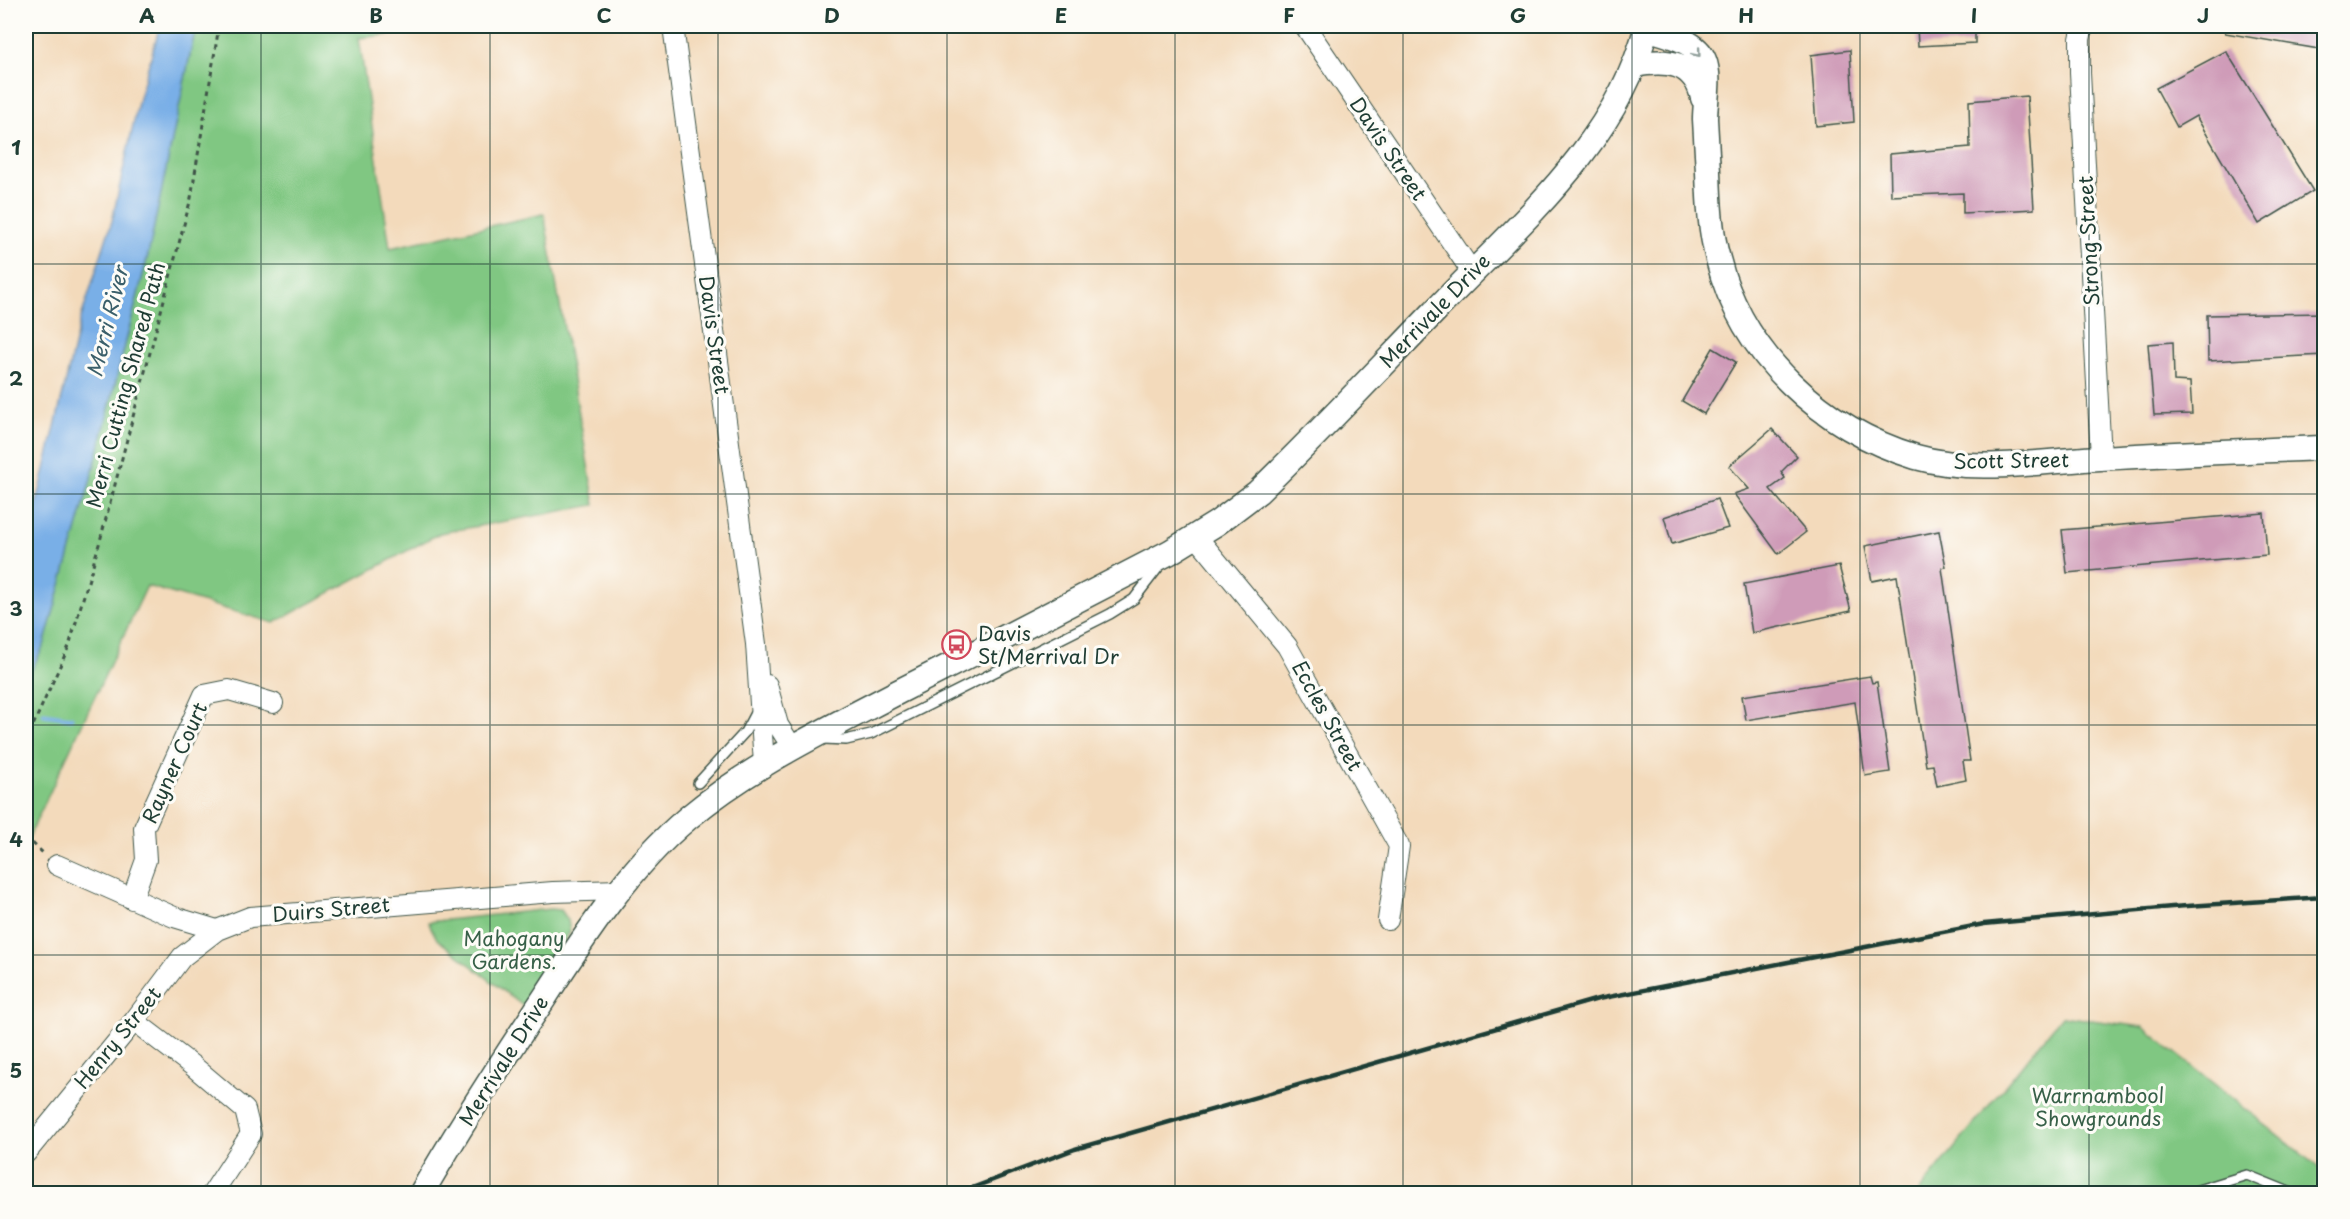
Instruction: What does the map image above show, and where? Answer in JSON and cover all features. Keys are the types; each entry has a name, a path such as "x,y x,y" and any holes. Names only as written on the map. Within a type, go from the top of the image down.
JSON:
{"street":[{"name":"Davis Street","path":"673,26 756,644 764,764"},
{"name":"Davis Street","path":"1305,26 1472,272"},
{"name":"Strong Street","path":"2083,26 2080,39 2080,73 2101,458"},
{"name":"Merrivale Drive","path":"421,1194 583,939 656,847 687,818 731,784 798,744 1170,552 1239,507 1265,485 1562,179 1608,118 1634,65 1647,27"},
{"name":"Scott Street","path":"1647,27 1682,40 1698,51 1704,60 1707,73 1706,118 1710,212 1718,261 1740,317 1772,364 1794,388 1859,434 1918,458 1969,465 2325,448"},
{"name":"Scott Street","path":"1634,65 1669,63 1689,71 1697,80 1700,88 1706,118"},
{"name":"Eccles Street","path":"1196,537 1287,646 1400,846 1388,920"},
{"name":"Davis Street","path":"756,644 778,725 798,744"},
{"name":"Rayner Court","path":"132,899 146,860 144,828 204,695 229,690 273,703"},
{"path":"57,865 174,917 217,930"},
{"name":"Duirs Street","path":"217,930 250,917 553,892 620,890"},
{"name":"Henry Street","path":"26,1153 134,1021 182,957 217,930"},
{"path":"134,1021 245,1110 251,1134 212,1194"}],"lane":[{"path":"699,783 746,732 759,694"},
{"path":"2185,1194 2247,1175 2295,1194"}],"path":[{"name":"Merri Cutting Shared Path","path":"26,741 69,646 106,518 191,198 219,26"},
{"path":"26,837 57,865"}],"green space":[{"path":"196,26 464,26 359,38 390,248 544,214 595,505 440,533 274,623 147,586 26,843 26,681 44,645 92,475 148,255"},
{"name":"Mahogany Gardens.","path":"550,909 561,910 568,920 570,932 523,1006 437,939 428,922"},
{"name":"Warrnambool Showgrounds","path":"2062,1016 2143,1027 2324,1172 2324,1193 1917,1194"}],"water":[{"name":"Merri River","path":"160,26 196,26 148,255 92,475 44,645 26,681 26,540 80,321 112,221 139,98"}],"building":[{"path":"1917,26 1975,26 1975,43 1918,46"},
{"path":"2226,26 2325,26 2325,50 2225,33"},
{"path":"1850,50 1854,122 1816,126 1811,55"},
{"path":"2226,51 2313,191 2259,224 2196,116 2177,127 2156,88"},
{"path":"2027,96 2034,209 1963,213 1963,193 1891,196 1890,154 1970,147 1969,101"},
{"path":"2325,313 2325,355 2208,361 2207,315"},
{"path":"2173,342 2174,381 2190,382 2192,414 2154,415 2148,344"},
{"path":"1713,348 1736,362 1704,414 1682,401"},
{"path":"1772,429 1797,456 1781,472 1785,478 1770,489 1806,532 1778,554 1734,494 1749,489 1729,466"},
{"path":"1717,499 1728,528 1672,544 1664,517"},
{"path":"2264,513 2267,555 2067,573 2062,530"},
{"path":"1939,531 1946,567 1942,568 1970,761 1963,761 1966,780 1937,786 1933,765 1926,766 1897,576 1872,581 1865,546"},
{"path":"1839,566 1851,611 1752,633 1744,584"},
{"path":"1870,676 1872,683 1877,682 1890,772 1865,776 1855,702 1746,720 1742,696"}],"waterway":[{"path":"26,703 29,706"},
{"path":"44,714 71,718"}],"railway":[{"path":"956,1194 1075,1149 1598,999 1984,924 2172,907 2324,897"}],"place":[{"name":"Davis St/Merrival Dr","path":"957,645"}]}
